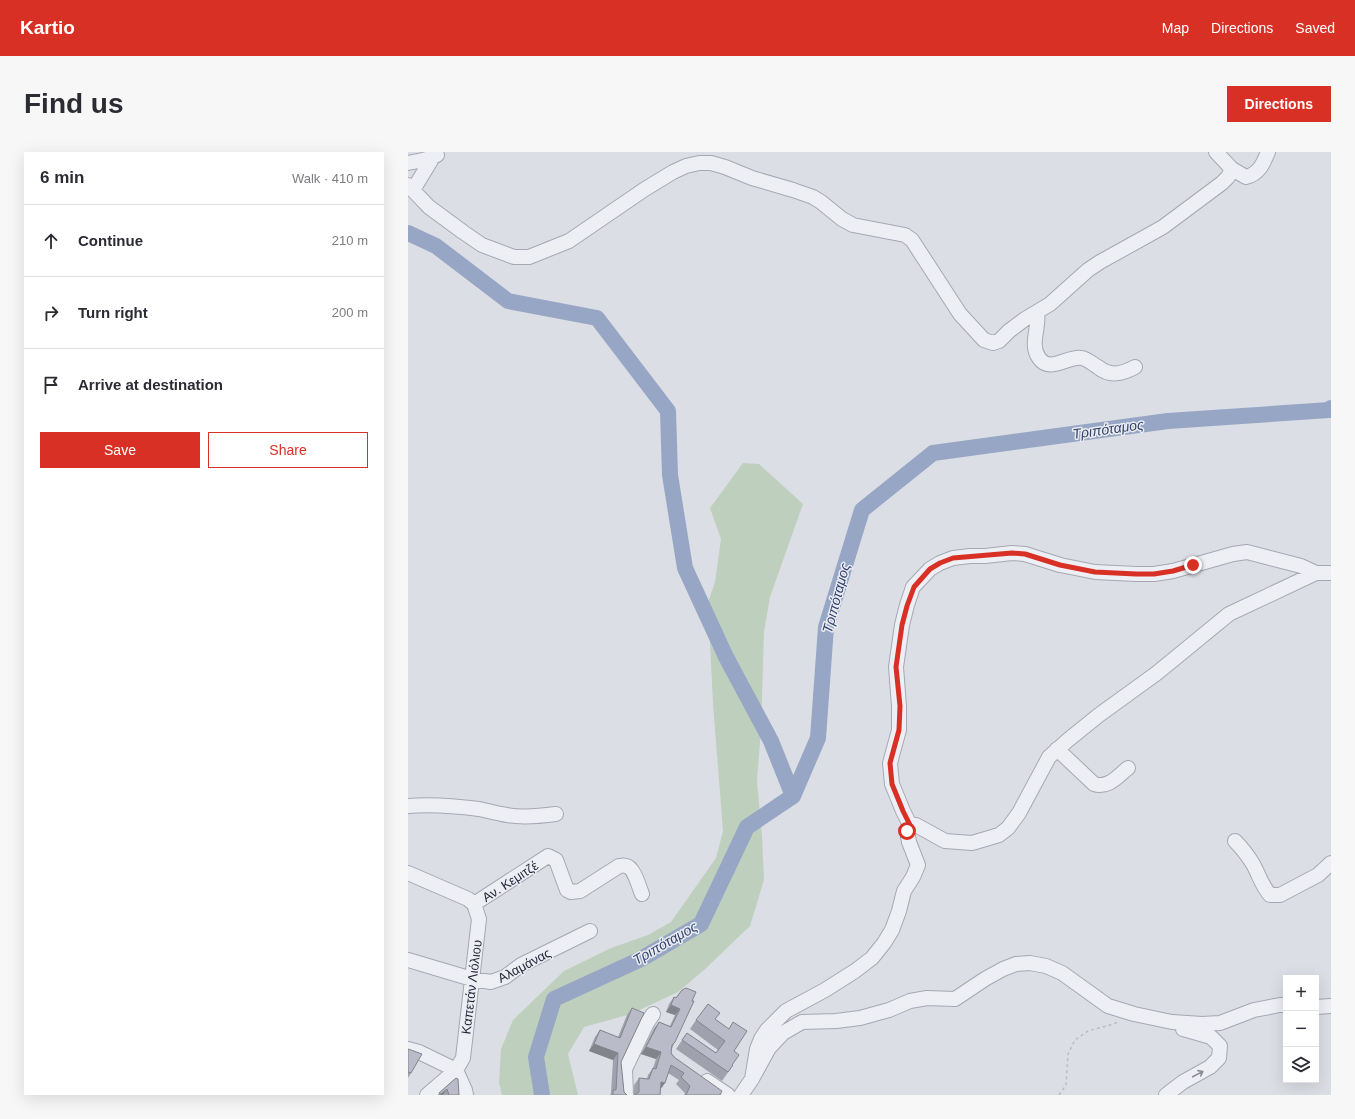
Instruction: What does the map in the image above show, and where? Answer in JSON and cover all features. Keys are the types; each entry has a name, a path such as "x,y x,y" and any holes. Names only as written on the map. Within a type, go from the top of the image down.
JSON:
{"street":[{"path":"1216,152 1232,169 1246,177 1252,176 1261,168 1268,152"},
{"path":"437,154 410,187 429,207 482,245 514,257 529,257 569,241 639,193 673,172 699,162 711,163 725,167 752,178 793,190 813,197 842,219 853,225 905,235 912,240 960,314 984,340 993,343 999,341 1010,331 1050,304 1088,270 1163,227 1222,183 1228,177 1232,169"},
{"path":"408,163 421,161 437,154"},
{"path":"1036,313 1038,318 1034,334 1035,349 1039,358 1044,363 1053,365 1063,363 1073,358 1082,358 1092,363 1102,371 1115,374 1126,372 1135,367"},
{"path":"910,825 892,784 890,763 899,730 900,706 896,667 902,625 914,587 930,569 940,563 953,558 1012,553 1025,554 1060,565 1095,572 1154,574 1173,571 1233,554 1247,552 1301,566 1316,573 1331,574"},
{"path":"910,825 916,825 945,842 972,843 999,835 1008,828 1019,813 1049,757 1057,749 1099,715 1157,673 1229,614 1316,573"},
{"path":"1057,749 1094,784 1100,786 1106,785 1128,768"},
{"path":"408,806 431,805 460,807 508,816 543,816 556,814"},
{"path":"752,1079 757,1049 761,1039 768,1030 786,1011 855,972 872,958 892,930 900,911 904,891 913,877 918,865 909,842 907,831 910,825"},
{"path":"1235,841 1253,864 1264,889 1270,895 1280,895 1318,874 1331,863"},
{"name":"Αν. Κεμιτζέ","path":"474,904 548,856 556,860 566,890 571,892 580,891 619,866 626,866 629,867 635,875 642,894"},
{"path":"408,873 468,899 474,904"},
{"name":"Καπετάν Λιόλιου","path":"456,1070 463,1058 479,919 474,904"},
{"name":"Αλαμάνας","path":"408,960 472,979 491,982 505,977 521,965 590,931"},
{"path":"741,1095 752,1079 769,1048 783,1033 802,1022 836,1021 860,1018 889,1010 910,1001 927,998 955,999 985,979 1016,964 1030,963 1046,966 1062,973 1108,1006 1134,1014 1165,1020 1202,1024 1220,1023 1254,1010 1283,1005"},
{"path":"1319,1007 1331,1006"},
{"path":"626,1095 625,1069 647,1023 653,1014"},
{"path":"1165,1020 1186,1030 1211,1037 1220,1046 1219,1058 1210,1067 1183,1082 1166,1095"},
{"path":"408,1048 456,1070 466,1095"},
{"path":"427,1095 456,1070"},
{"path":"698,1075 728,1095"}],"path":[{"path":"1059,1095 1066,1084 1068,1054 1075,1040 1088,1031 1110,1025 1134,1014"}],"green space":[{"path":"743,463 759,464 803,504 770,597 764,632 761,730 757,781 764,880 750,926 704,970 678,992 631,1014 584,1027 568,1054 578,1095 502,1095 499,1083 501,1049 513,1020 564,971 611,948 648,935 671,922 716,858 723,831 713,704 708,602 715,582 721,539 710,508"}],"building":[{"path":"686,988 696,992 692,1001 694,1001 675,1042 672,1045 671,1053 674,1057 722,1091 720,1095 686,1095 690,1086 681,1077 684,1073 671,1065 665,1083 661,1082 660,1095 635,1095 639,1092 639,1078 649,1079 653,1068 656,1069 661,1052 646,1047 659,1022 671,1027 680,1009 671,1005 674,997 676,998 682,990"},
{"path":"708,1004 720,1013 715,1019 729,1029 733,1022 747,1031 734,1051 739,1055 728,1072 682,1040 687,1033 716,1053 725,1041 696,1020"},
{"path":"632,1008 644,1013 621,1062 624,1092 627,1095 613,1095 613,1090 616,1090 618,1053 594,1044 600,1030 620,1038"},
{"path":"408,1049 422,1054 411,1073 408,1072"},
{"path":"456,1078 458,1079 459,1095 449,1095 447,1089 441,1094 439,1093"}],"waterway":[{"path":"408,233 436,246 508,301 597,318 668,411 670,475 685,568 726,657 771,741 793,796"},
{"name":"Τριπόταμος","path":"542,1095 536,1057 554,999 641,959 701,924 747,827 793,796 818,738 826,627 862,510 933,453 1168,421 1329,410 1331,408"}],"route":[{"path":"907,831 910,825 892,784 890,763 899,730 900,706 896,667 902,625 907,606 914,587 930,569 953,558 1012,553 1025,554 1060,565 1095,572 1154,574 1173,571 1193,565"}]}
